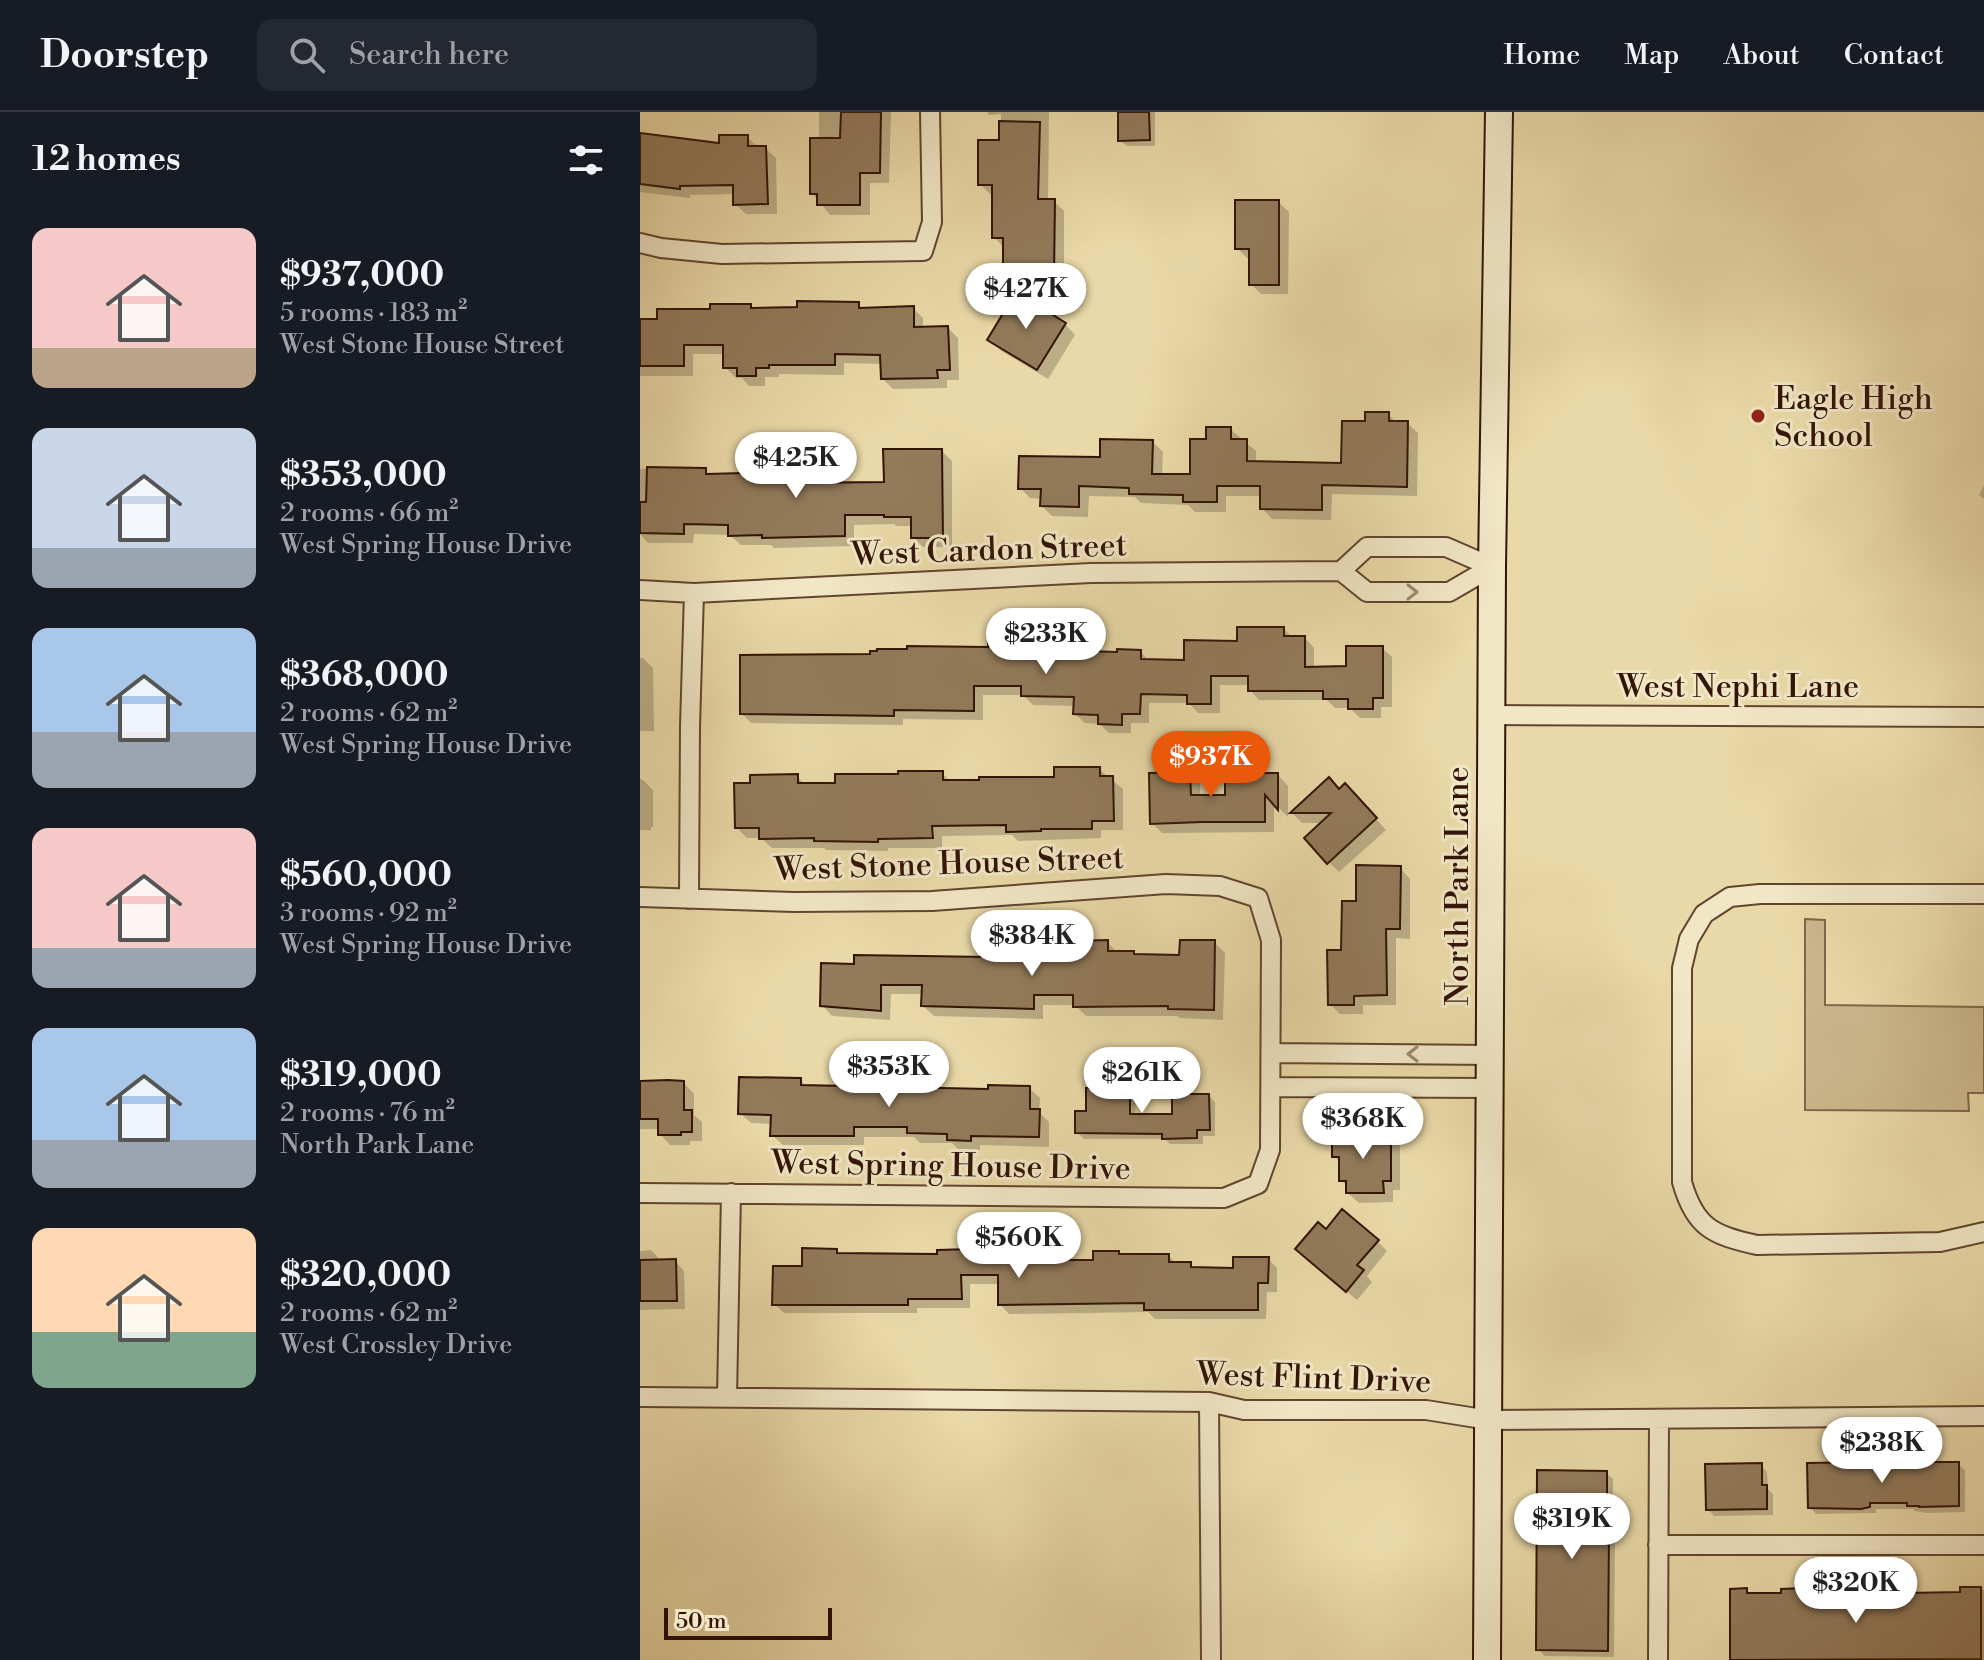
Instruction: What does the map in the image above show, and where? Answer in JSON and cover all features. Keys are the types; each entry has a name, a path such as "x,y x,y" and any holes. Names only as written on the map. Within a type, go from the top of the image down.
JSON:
{"street":[{"path":"640,243 722,254 923,251 932,222 930,112"},
{"name":"North Park Lane","path":"1487,1660 1492,567 1499,112"},
{"path":"1367,547 1446,547 1492,567 1449,592 1367,592 1341,571 1367,547"},
{"name":"West Cardon Street","path":"640,590 694,593 1091,573 1341,571"},
{"path":"689,899 694,593"},
{"name":"West Nephi Lane","path":"1492,715 1984,717"},
{"name":"West Stone House Street","path":"640,897 794,902 932,901 1166,884 1220,886 1258,898 1271,940 1271,1053"},
{"path":"1984,894 1760,894 1730,897 1704,914 1689,939 1682,968 1682,1182 1689,1204 1704,1226 1731,1239 1757,1245 1940,1242 1984,1232"},
{"path":"1490,1088 1271,1087 1271,1053 1491,1055"},
{"name":"West Spring House Drive","path":"640,1193 1224,1198 1258,1184 1270,1150 1271,1087"},
{"path":"727,1397 731,1193"},
{"name":"West Flint Drive","path":"640,1397 1209,1402 1244,1410 1426,1410 1489,1420 1984,1416"},
{"path":"1209,1402 1211,1660"},
{"path":"1658,1660 1659,1419"},
{"path":"1658,1545 1984,1545"}],"shaded area":[{"path":"1805,919 1825,920 1825,1005 1984,1007 1984,1093 1968,1093 1969,1111 1805,1110"}],"building":[{"path":"841,112 881,112 880,173 860,173 860,205 817,205 817,194 810,194 810,138 840,138"},
{"path":"1118,112 1149,112 1150,140 1118,141"},
{"path":"999,121 1040,122 1038,199 1055,199 1054,276 1003,276 1003,238 992,238 992,185 978,185 978,140 999,140"},
{"path":"640,133 719,143 719,135 748,135 748,146 766,146 768,204 733,205 733,185 680,186 680,189 640,184"},
{"path":"1235,200 1279,200 1279,285 1249,285 1249,249 1235,249"},
{"path":"1016,292 1066,323 1037,370 987,340"},
{"path":"797,301 859,302 859,308 914,306 914,327 948,326 950,370 937,370 938,378 881,379 880,355 835,354 835,365 769,365 769,368 756,368 756,376 737,376 737,368 723,368 723,345 684,345 684,366 640,366 640,319 657,319 657,309 710,309 710,304 751,304 751,308 797,307"},
{"path":"1365,412 1389,412 1389,421 1408,421 1407,487 1322,485 1322,510 1260,509 1260,486 1217,486 1217,502 1183,502 1183,495 1129,494 1129,488 1079,486 1079,507 1040,506 1041,489 1018,489 1019,456 1100,457 1100,439 1153,440 1152,474 1190,474 1190,439 1206,439 1206,427 1231,427 1231,439 1247,439 1247,461 1341,463 1342,421 1365,421"},
{"path":"883,449 942,449 943,538 911,538 911,517 884,515 845,515 845,536 728,536 728,525 684,524 684,534 640,533 640,502 646,502 647,467 706,468 706,474 787,472 787,483 884,482"},
{"path":"1237,627 1284,627 1284,636 1305,636 1305,667 1346,666 1346,646 1383,646 1383,698 1373,698 1373,709 1348,709 1348,699 1323,699 1323,691 1248,691 1248,676 1211,676 1211,704 1187,704 1187,695 1141,694 1140,714 1122,714 1122,725 1098,724 1098,715 1073,714 1074,697 1021,696 1021,686 974,686 974,711 894,710 894,716 740,714 740,655 870,654 870,651 877,649 907,649 907,646 988,647 988,643 1021,643 1021,632 1048,632 1048,650 1141,650 1141,659 1184,660 1184,640 1237,641"},
{"path":"1054,767 1100,767 1100,776 1113,776 1114,821 1092,821 1092,829 1006,832 1006,825 932,826 933,838 878,839 878,842 759,839 759,828 735,828 734,783 750,783 750,775 798,774 798,783 835,783 835,774 943,771 943,780 979,780 979,777 1054,777"},
{"path":"1190,772 1191,795 1225,795 1225,773 1278,773 1278,810 1265,795 1265,822 1150,824 1149,773"},
{"path":"1329,777 1339,789 1345,783 1377,818 1327,864 1304,838 1331,813 1290,813"},
{"path":"1356,865 1401,866 1400,929 1386,929 1387,995 1354,996 1354,1005 1328,1005 1327,950 1341,950 1342,901 1356,901"},
{"path":"1108,940 1108,951 1179,955 1180,940 1215,940 1214,1010 1168,1009 1168,1006 1073,1007 1073,995 1034,995 1034,1009 921,1006 922,985 881,985 881,1011 820,1006 821,963 854,964 854,955 989,957 989,948 1073,948 1073,941"},
{"path":"739,1077 801,1078 801,1085 988,1089 988,1085 1030,1086 1030,1109 1040,1109 1039,1137 971,1136 971,1141 947,1140 947,1134 907,1133 907,1127 854,1127 854,1136 770,1136 771,1115 738,1114"},
{"path":"640,1081 684,1081 684,1110 692,1110 692,1132 658,1135 658,1119 640,1119"},
{"path":"1086,1088 1130,1088 1130,1114 1172,1114 1172,1094 1209,1094 1210,1130 1197,1130 1197,1138 1162,1139 1162,1134 1075,1133 1075,1111 1086,1111"},
{"path":"1391,1133 1391,1181 1383,1181 1384,1193 1346,1193 1346,1181 1339,1181 1339,1157 1332,1157 1332,1134"},
{"path":"1342,1209 1379,1240 1357,1265 1364,1270 1346,1292 1295,1249 1318,1222 1326,1229"},
{"path":"802,1248 837,1249 837,1253 937,1254 937,1250 972,1249 972,1252 1024,1253 1024,1262 1060,1263 1060,1260 1093,1260 1093,1251 1119,1251 1119,1254 1169,1254 1169,1262 1191,1262 1191,1267 1233,1268 1233,1257 1269,1257 1268,1283 1258,1283 1258,1310 1144,1310 1144,1303 998,1305 998,1275 961,1275 962,1299 908,1299 908,1305 772,1305 773,1266 802,1266"},
{"path":"676,1259 677,1301 640,1301 640,1260"},
{"path":"1870,1462 1870,1466 1959,1462 1959,1506 1870,1503 1870,1507 1861,1509 1808,1508 1807,1463"},
{"path":"1762,1463 1762,1485 1767,1485 1767,1509 1706,1510 1705,1464"},
{"path":"1537,1470 1607,1471 1608,1651 1536,1650"},
{"path":"1901,1586 1901,1591 1907,1593 1960,1592 1960,1587 1981,1587 1981,1659 1730,1660 1730,1589 1747,1588 1747,1593 1781,1593 1781,1589 1804,1588 1804,1594 1857,1593 1857,1588"}],"place":[{"name":"Eagle High School","path":"1758,416"}]}
